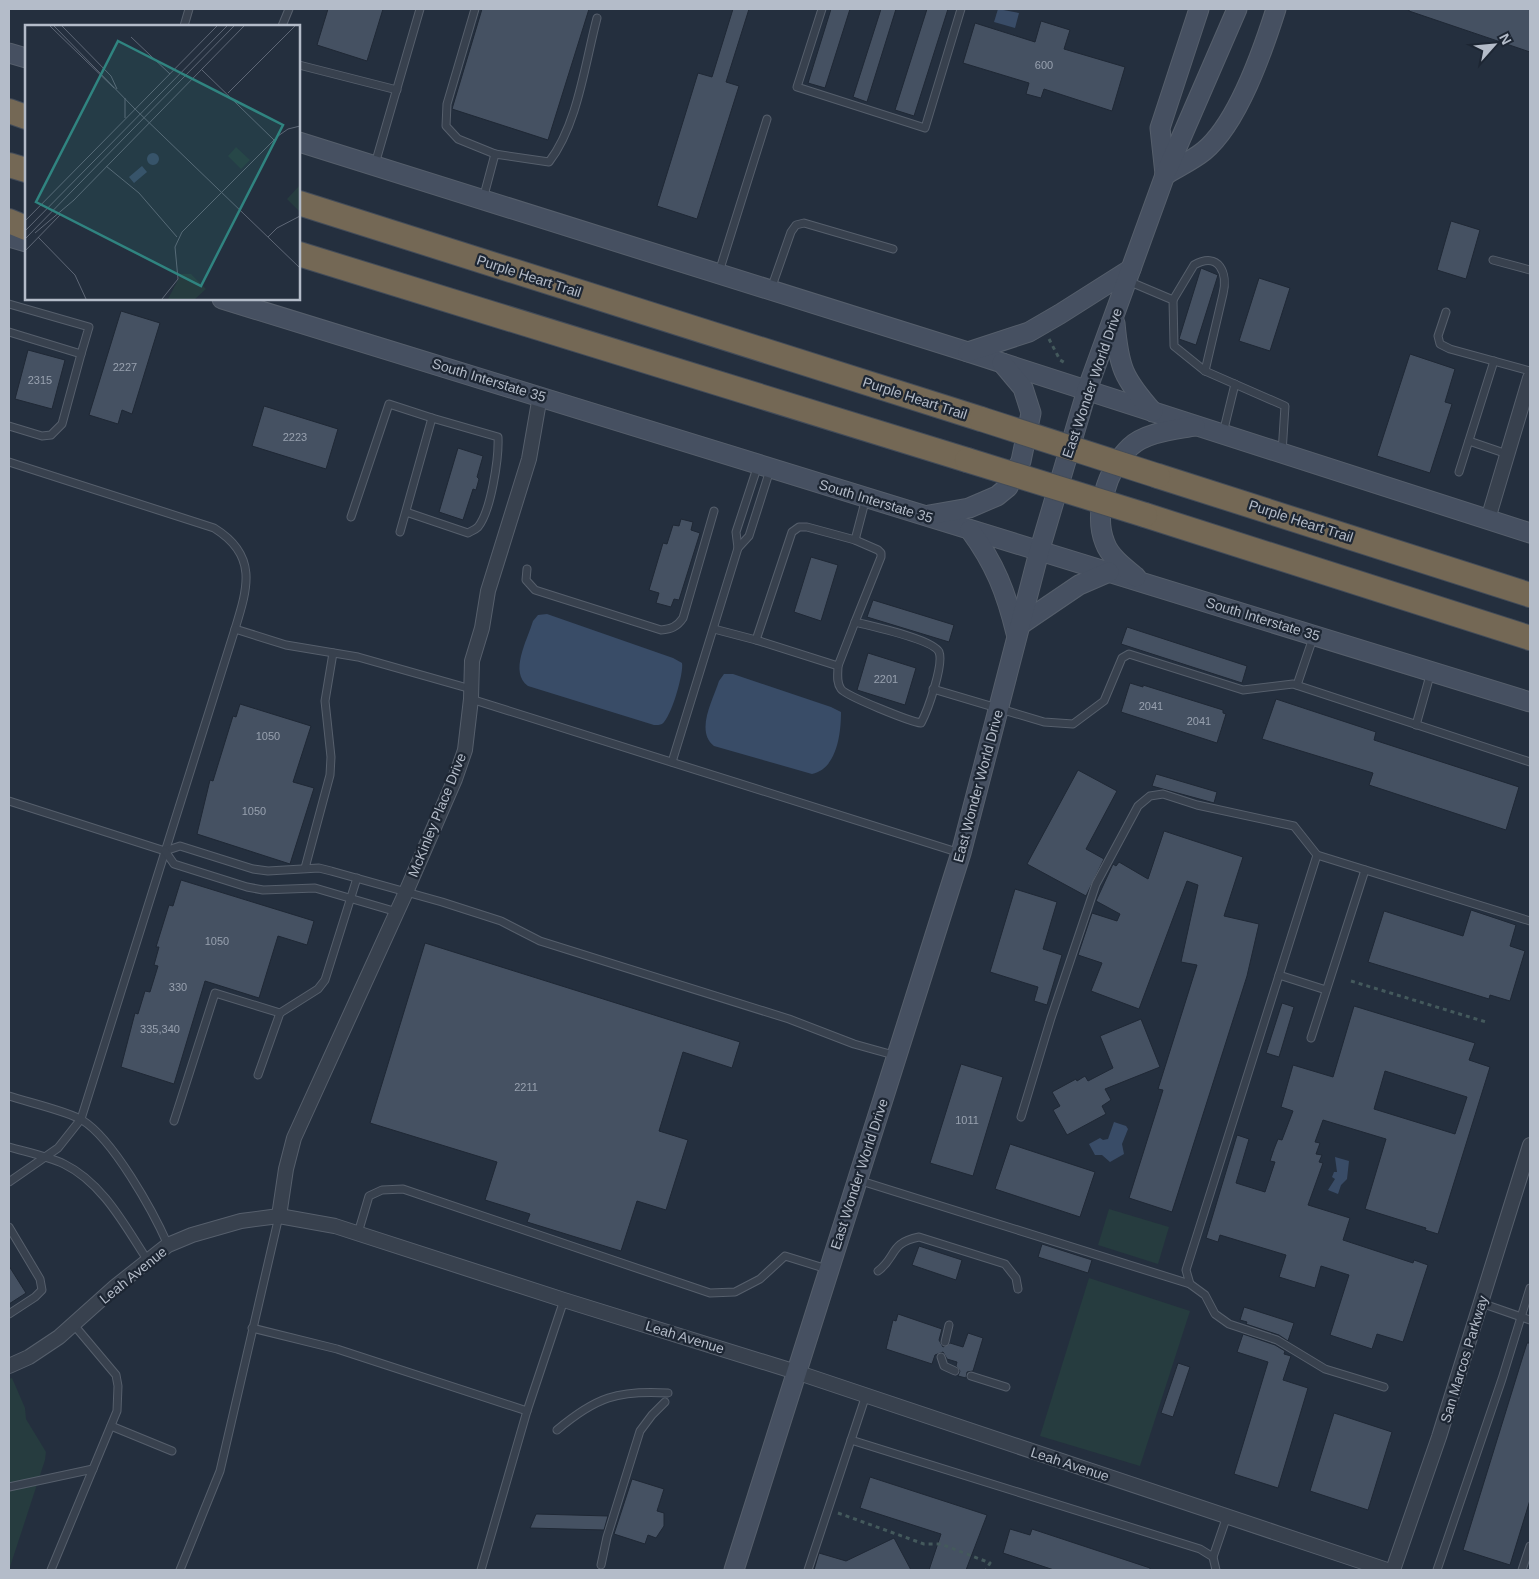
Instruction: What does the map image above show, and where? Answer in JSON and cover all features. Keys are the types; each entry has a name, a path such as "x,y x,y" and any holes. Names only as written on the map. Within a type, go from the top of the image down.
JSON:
{"highway":[{"path":"9,112 25,117"},
{"path":"9,165 25,170"},
{"name":"Purple Heart Trail","path":"300,203 1530,595"},
{"path":"9,221 25,228"},
{"path":"300,254 1145,515 1530,638"}],"main road":[{"path":"1199,9 1160,128 1165,175 1205,150 1227,124 1249,82 1276,9"},
{"name":"East Wonder World Drive","path":"734,1570 961,853 1039,552 1087,390 1165,175 1237,9"},
{"path":"9,53 25,58"},
{"path":"300,142 771,289 1530,533"},
{"path":"9,237 25,242"},
{"path":"968,352 1029,332 1129,275"},
{"name":"South Interstate 35","path":"225,300 1530,702"},
{"path":"1114,317 1118,358 1127,379 1153,412"},
{"path":"925,516 984,504 1008,487 1021,461 1031,414 1023,388 1002,363"},
{"path":"1140,581 1118,561 1105,545 1100,525 1101,507 1113,470 1130,447 1150,435 1196,425"},
{"path":"970,530 987,553 999,576 1018,630 1079,585 1109,572"}],"street":[{"path":"1488,519 1530,378"},
{"name":"McKinley Place Drive","path":"279,1216 286,1169 294,1138 406,892 455,779 464,750 471,694 472,661 482,628 488,591 530,459 540,396"},
{"name":"San Marcos Parkway","path":"1393,1570 1431,1464 1530,1145"},
{"name":"Leah Avenue","path":"9,1366 29,1357 59,1337 116,1286 168,1246 192,1236 241,1221 279,1216 335,1226 796,1372 1387,1570"}],"lane":[{"path":"184,25 189,9"},
{"path":"282,25 289,9"},
{"path":"375,166 420,9"},
{"path":"475,9 447,104 446,126 458,139 495,154 549,162 557,151 568,128 597,18"},
{"path":"822,9 797,88 925,128 961,9"},
{"path":"300,65 397,90"},
{"path":"718,273 767,119"},
{"path":"483,199 495,154"},
{"path":"771,289 791,232 796,225 804,223 893,249"},
{"path":"1205,370 1225,288 1224,272 1219,265 1208,260 1194,265 1174,300 1174,346 1205,370 1285,406 1282,453"},
{"path":"1493,260 1530,270"},
{"path":"1129,275 1174,300"},
{"path":"9,304 89,327 62,424 51,435 42,436 9,426"},
{"path":"1446,312 1438,336 1440,344 1450,349 1530,371"},
{"path":"9,332 81,354"},
{"path":"1459,472 1494,361"},
{"path":"1223,434 1235,384"},
{"path":"351,517 389,404 498,437 499,454 490,492 481,521 476,529 468,532 406,512"},
{"path":"400,532 432,418"},
{"path":"1469,441 1507,454"},
{"path":"9,462 198,522 225,535 242,554 246,568 246,589 235,629 81,1119 71,1134 45,1158 9,1182"},
{"path":"672,762 738,548 736,532 765,466"},
{"path":"738,548 749,536 765,466"},
{"path":"855,540 866,498"},
{"path":"527,569 526,580 535,590 661,630 674,628 683,618 714,511"},
{"path":"756,640 792,532 799,527 807,527 855,540 878,550 881,553 881,557 855,622 838,666 838,682 841,690 854,698 921,723 941,663 939,652 935,646 855,622"},
{"path":"235,629 286,645 358,657 672,762 961,853"},
{"path":"714,629 838,666"},
{"path":"1297,686 1314,635"},
{"path":"305,868 330,775 331,758 325,702 333,653"},
{"path":"933,689 999,707 1044,722 1073,724 1104,701 1122,658 1129,654 1242,690 1297,686 1530,762"},
{"path":"1416,726 1431,671"},
{"path":"1022,1117 1051,1018 1096,884 1138,806 1150,796 1163,794 1197,805 1294,826 1317,855 1530,921"},
{"path":"9,802 165,851 180,846 253,869 268,871 319,868 406,892 501,921 540,941 789,1019 854,1044 897,1056"},
{"path":"165,851 174,864 247,887 263,890 315,888 396,912"},
{"path":"1190,1284 1186,1270 1317,855"},
{"path":"1311,1038 1365,870"},
{"path":"258,1075 280,1013 318,989 325,980 357,878"},
{"path":"1279,975 1326,990"},
{"path":"174,1121 215,993 280,1013"},
{"path":"9,1096 81,1119 110,1147 150,1211 168,1246"},
{"path":"9,1147 62,1164 91,1183 118,1215 148,1261"},
{"path":"858,1180 1190,1284 1206,1296 1215,1314 1229,1324 1277,1340 1325,1369 1384,1386"},
{"path":"358,1233 369,1196 382,1190 402,1190 710,1293 735,1292 760,1278 785,1256 828,1269"},
{"path":"180,1570 220,1471 279,1216"},
{"path":"9,1227 40,1279 42,1290 35,1297 9,1314"},
{"path":"878,1271 883,1268 896,1247 908,1239 919,1237 1005,1264 1016,1278 1018,1289"},
{"path":"1436,1570 1530,1288"},
{"path":"481,1570 527,1411 564,1300"},
{"path":"1481,1303 1530,1320"},
{"path":"51,1570 117,1411 118,1386 116,1375 74,1324"},
{"path":"946,1342 949,1325"},
{"path":"252,1328 337,1349 527,1411"},
{"path":"941,1357 944,1366 955,1371"},
{"path":"971,1376 1006,1387"},
{"path":"557,1430 582,1410 609,1397 626,1392 668,1393"},
{"path":"808,1570 866,1395"},
{"path":"601,1566 607,1537 641,1429 665,1402"},
{"path":"111,1426 172,1451"},
{"path":"851,1440 1200,1549 1213,1557"},
{"path":"9,1487 93,1470"},
{"path":"1216,1570 1213,1557 1227,1516"},
{"path":"1522,1570 1530,1546"}],"path":[{"path":"1048,336 1060,360 1067,364"},
{"path":"1351,981 1486,1022"},
{"path":"828,1510 924,1544 941,1544 990,1563 986,1570"}],"green space":[{"path":"1109,1209 1169,1227 1158,1264 1098,1245"},
{"path":"1089,1278 1190,1311 1140,1466 1040,1436"},
{"path":"12,1378 25,1408 26,1419 46,1452 9,1570 9,1379"}],"water":[{"path":"998,9 1019,13 1015,28 994,22"},
{"path":"547,614 673,658 682,663 676,695 666,720 662,724 654,725 528,686 520,673 521,656 533,621 538,615"},
{"path":"724,674 733,674 841,712 836,749 827,765 820,771 812,774 714,746 706,732 707,715 719,681"},
{"path":"1114,1122 1126,1126 1128,1129 1122,1144 1124,1154 1110,1162 1102,1155 1095,1155 1089,1144 1100,1138 1103,1140 1108,1139"},
{"path":"1335,1157 1349,1161 1347,1179 1341,1185 1338,1194 1328,1190 1335,1179 1332,1177 1334,1172 1337,1172"}],"building":[{"path":"328,9 383,9 367,61 317,45"},
{"path":"482,9 589,9 548,140 452,109"},
{"path":"733,9 749,9 726,82 739,86 697,219 657,206 698,73 712,77"},
{"path":"831,9 850,9 825,88 808,83"},
{"path":"881,9 896,9 867,102 853,97"},
{"path":"927,9 948,9 914,116 895,110"},
{"path":"1409,9 1530,9 1530,52 1409,11"},
{"path":"1041,21 1070,30 1064,49 1125,67 1112,111 1044,89 1041,98 1026,94 1029,83 963,63 975,23 1035,42"},
{"path":"1451,221 1480,230 1466,279 1437,270"},
{"path":"1201,268 1218,275 1196,345 1179,339"},
{"path":"1259,278 1290,288 1270,351 1239,341"},
{"path":"121,311 160,323 132,414 122,410 118,424 89,415"},
{"path":"28,350 65,360 52,409 15,399"},
{"path":"1410,354 1455,369 1445,402 1452,404 1430,473 1377,456"},
{"path":"264,406 338,429 326,469 252,446"},
{"path":"458,448 483,456 477,477 479,479 476,490 473,489 463,520 439,512"},
{"path":"681,519 693,522 691,530 700,533 679,600 674,599 671,607 656,603 659,593 649,590 663,543 667,544 673,525 679,526"},
{"path":"811,557 838,565 821,621 794,612"},
{"path":"873,600 954,625 949,642 867,617"},
{"path":"1127,627 1247,666 1242,683 1121,644"},
{"path":"868,653 916,668 905,705 857,690"},
{"path":"1130,683 1143,687 1143,685 1223,710 1223,713 1226,714 1217,743 1121,712"},
{"path":"1276,699 1376,732 1374,740 1519,787 1506,830 1369,785 1373,773 1262,739"},
{"path":"240,704 311,726 293,782 314,788 290,864 197,834 210,780 213,781 233,716 236,717"},
{"path":"1078,770 1117,791 1086,849 1104,859 1086,896 1027,864"},
{"path":"1156,774 1217,792 1214,803 1152,786"},
{"path":"1164,831 1243,857 1224,916 1259,924 1247,976 1172,1212 1129,1198 1163,1090 1158,1089 1197,965 1181,962 1198,885 1187,881 1139,1009 1091,991 1102,963 1078,955 1092,913 1117,921 1120,914 1096,901 1113,864 1116,866 1119,862 1148,879"},
{"path":"181,880 314,921 307,945 278,936 259,998 205,981 174,1084 121,1067 135,1013 138,1014 145,991 150,992 158,966 154,965 159,947 156,947 169,905 173,906"},
{"path":"1015,889 1057,902 1043,949 1062,955 1047,1005 1034,1001 1038,987 990,972"},
{"path":"1471,910 1516,925 1510,946 1525,951 1510,1001 1490,995 1489,999 1368,962 1384,911 1463,936"},
{"path":"425,943 740,1042 732,1068 683,1052 659,1131 688,1140 666,1210 637,1201 621,1251 527,1222 530,1214 485,1200 497,1162 370,1123"},
{"path":"1282,1003 1294,1007 1279,1057 1266,1053"},
{"path":"1354,1006 1475,1043 1469,1060 1490,1067 1438,1234 1425,1230 1426,1228 1365,1209 1386,1139 1323,1120 1315,1142 1320,1143 1316,1154 1322,1155 1319,1162 1323,1163 1308,1205 1350,1218 1343,1240 1413,1263 1414,1260 1428,1265 1403,1342 1377,1334 1372,1349 1330,1335 1349,1275 1321,1266 1315,1288 1279,1277 1286,1255 1220,1235 1218,1242 1206,1238 1237,1135 1249,1139 1236,1183 1265,1192 1275,1162 1270,1161 1274,1149 1278,1139 1282,1140 1293,1111 1281,1107 1293,1065 1333,1077","holes":["1385,1071 1467,1097 1455,1134 1374,1109"]},
{"path":"1141,1019 1160,1067 1105,1089 1111,1100 1102,1106 1106,1114 1067,1135 1053,1110 1060,1106 1052,1092 1076,1079 1077,1081 1085,1076 1088,1081 1113,1068 1100,1036"},
{"path":"961,1064 1003,1077 973,1176 930,1163"},
{"path":"1010,1144 1095,1172 1080,1217 995,1189"},
{"path":"1042,1244 1092,1260 1088,1273 1038,1257"},
{"path":"919,1246 962,1260 956,1280 912,1265"},
{"path":"9,1266 26,1293 9,1304"},
{"path":"1244,1307 1294,1323 1288,1341 1279,1335 1246,1324 1247,1322 1240,1320"},
{"path":"898,1314 942,1329 939,1340 943,1347 950,1343 963,1347 968,1333 983,1338 973,1371 967,1372 966,1378 958,1376 960,1371 956,1366 957,1362 947,1359 943,1352 935,1355 932,1364 886,1349 893,1320 896,1321"},
{"path":"1243,1334 1275,1345 1285,1351 1284,1354 1291,1356 1283,1380 1308,1388 1278,1488 1234,1474 1268,1362 1237,1352"},
{"path":"1527,1343 1530,1343 1530,1500 1510,1565 1463,1550"},
{"path":"1178,1363 1190,1367 1173,1417 1161,1413"},
{"path":"1334,1413 1392,1432 1368,1510 1310,1491"},
{"path":"870,1477 987,1515 966,1570 929,1570 941,1534 860,1508"},
{"path":"632,1479 664,1489 657,1511 664,1513 664,1526 656,1538 648,1535 645,1544 614,1534"},
{"path":"536,1514 608,1516 604,1530 530,1528"},
{"path":"1010,1529 1030,1535 1032,1529 1150,1568 1150,1570 1054,1570 1003,1553"},
{"path":"894,1538 911,1570 814,1570 819,1553 846,1561"}]}
